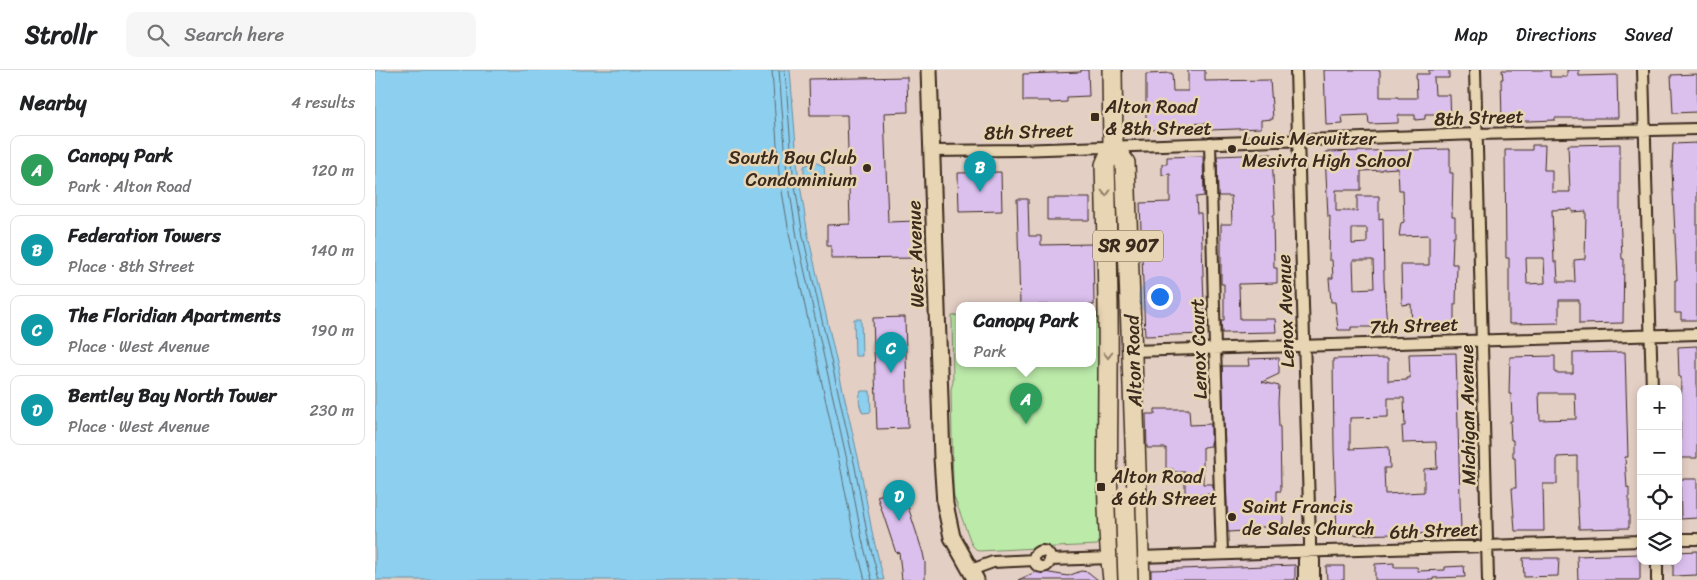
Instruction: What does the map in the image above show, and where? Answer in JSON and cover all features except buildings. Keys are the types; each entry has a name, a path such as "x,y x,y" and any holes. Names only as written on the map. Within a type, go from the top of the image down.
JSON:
{"highway":[{"name":"Alton Road","path":"1111,70 1113,146 1105,166 1109,295 1107,405 1113,580"},
{"name":"Alton Road","path":"1113,146 1125,163 1140,580"},
{"path":"1113,146 1120,162 1121,296 1128,580"},
{"path":"1111,551 1116,550 1125,555 1139,556"}],"street":[{"name":"West Avenue","path":"929,70 945,504 952,537 974,575"},
{"name":"Lenox Avenue","path":"1296,70 1310,551 1314,560 1314,580"},
{"name":"Michigan Avenue","path":"1475,70 1488,580"},
{"path":"1643,70 1652,385"},
{"name":"8th Street","path":"931,151 1018,150 1477,134 1697,130"},
{"name":"Lenox Court","path":"1210,143 1222,553"},
{"name":"7th Street","path":"1132,350 1697,334"},
{"path":"1682,539 1697,539"},
{"name":"6th Street","path":"1139,556 1637,541"},
{"path":"974,575 993,562 1034,560 1036,553 1041,550 1048,553 1051,560 1111,551"},
{"name":"Lenox Avenue","path":"1304,580 1304,560 1310,551"},
{"path":"1657,565 1657,580"}],"shaded area":[{"path":"1317,554 1317,580 1142,580 1142,562"}],"green space":[{"path":"1096,312 1101,312 1101,541 1097,545 978,551 972,545 954,497 951,389 953,382 952,316 956,316 956,367 1096,367"}],"water":[{"path":"375,70 790,70 798,172 808,235 884,580 375,580"},
{"path":"814,162 824,166 825,178 815,181 804,178 804,166"},
{"path":"854,319 861,319 862,356 855,356"},
{"path":"861,391 870,391 871,412 863,413 859,400"}],"place":[{"name":"Alton Road & 8th Street","path":"1095,117"},
{"name":"Louis Merwitzer Mesivta High School","path":"1232,149"},
{"name":"South Bay Club Condominium","path":"867,168"},
{"name":"Federation Towers","path":"980,192"},
{"name":"The Floridian Apartments","path":"891,373"},
{"name":"Canopy Park","path":"1026,424"},
{"name":"Alton Road & 6th Street","path":"1101,487"},
{"name":"Saint Francis de Sales Church","path":"1232,517"},
{"name":"Bentley Bay North Tower","path":"899,521"}]}
